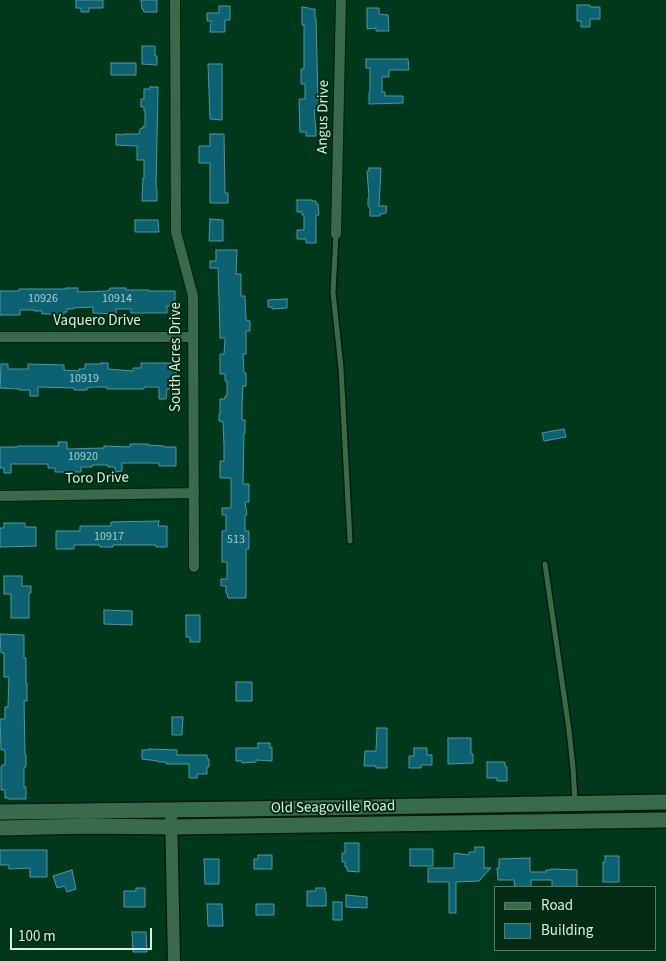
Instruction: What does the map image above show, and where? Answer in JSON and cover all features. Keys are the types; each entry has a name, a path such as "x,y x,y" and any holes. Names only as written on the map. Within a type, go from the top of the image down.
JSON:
{"main road":[{"name":"Old Seagoville Road","path":"0,812 243,810 666,802"},
{"path":"575,804 576,821"},
{"path":"436,806 436,823"},
{"name":"Old Seagoville Road","path":"0,828 666,820"}],"street":[{"name":"South Acres Drive","path":"174,0 176,232 193,296 194,567"},
{"name":"Angus Drive","path":"336,234 341,0"},
{"name":"Vaquero Drive","path":"0,337 193,337"},
{"name":"Toro Drive","path":"0,496 194,493"},
{"path":"171,810 174,961"}],"lane":[{"path":"336,234 333,292 341,368 350,541"},
{"path":"545,564 574,768 575,804"}],"building":[{"path":"76,0 103,0 103,8 89,8 89,12 81,12 81,8 76,8"},
{"path":"141,0 157,0 157,12 144,12"},
{"path":"577,5 600,7 600,19 590,19 590,27 581,27 581,21 577,21"},
{"path":"219,6 230,6 230,20 225,20 225,32 210,32 211,21 207,21 207,13 219,13"},
{"path":"302,7 315,9 316,18 318,101 320,100 320,110 314,110 316,136 306,136 306,132 300,132 299,99 305,99 305,84 301,84 301,69 304,69"},
{"path":"367,8 379,8 379,14 388,15 389,31 376,31 376,28 367,29"},
{"path":"142,46 155,46 157,65 142,64"},
{"path":"366,59 408,59 409,70 389,70 389,77 382,77 382,92 385,92 385,96 403,96 403,103 369,104 370,68 366,68"},
{"path":"111,63 136,63 136,75 111,75"},
{"path":"208,64 222,64 222,120 210,119"},
{"path":"150,87 158,87 157,201 142,201 144,160 137,160 137,146 116,145 116,134 139,134 140,129 143,126 145,127 145,111 144,107 141,107 141,99 144,99 144,89 150,89"},
{"path":"210,134 224,134 225,193 228,193 228,203 210,203 210,163 199,163 199,146 210,146"},
{"path":"369,168 381,168 379,206 387,206 386,213 380,214 380,216 370,216 367,171 369,171"},
{"path":"297,200 312,200 318,204 319,215 316,216 316,243 306,243 306,239 297,239 297,230 304,230 304,215 302,215 302,212 297,212"},
{"path":"210,219 223,220 223,241 209,241"},
{"path":"135,220 158,220 159,232 135,232"},
{"path":"216,250 237,250 236,274 241,274 241,296 245,296 246,320 250,321 250,331 246,331 246,354 243,354 246,386 243,386 242,406 242,420 245,420 243,484 249,484 249,502 245,502 247,515 245,515 245,531 249,531 249,549 246,549 246,598 228,598 226,586 221,586 221,579 227,579 227,562 222,562 222,531 226,531 226,515 222,515 222,508 231,508 231,478 220,478 220,461 224,461 224,445 223,422 219,421 220,399 225,399 225,396 227,396 227,381 225,381 225,374 220,374 220,354 224,354 225,338 220,338 218,268 210,268 210,261 216,261"},
{"path":"78,288 78,292 108,291 110,288 175,291 175,306 167,306 167,313 131,313 131,309 116,309 116,314 93,313 93,307 67,309 67,312 64,312 64,314 42,314 42,311 20,310 20,315 0,315 0,291"},
{"path":"287,299 287,308 272,309 272,307 268,307 268,300"},
{"path":"108,363 108,369 133,371 133,368 141,368 141,363 172,363 172,365 176,365 176,389 167,389 166,399 159,399 159,387 107,389 107,387 93,387 87,388 87,390 74,390 74,388 38,387 38,396 30,396 30,390 0,388 1,364 8,364 8,369 28,369 28,364 64,365 64,370 79,371 79,369 85,369 85,364"},
{"path":"564,429 566,437 544,441 542,433"},
{"path":"58,442 67,442 67,449 104,448 104,446 130,447 130,444 176,447 176,466 159,466 159,463 122,463 122,471 115,472 115,467 108,467 108,465 81,467 81,472 55,472 55,468 48,468 48,464 11,464 11,473 4,473 4,468 0,468 0,447 59,446"},
{"path":"159,521 158,526 167,526 167,547 156,547 156,545 113,545 113,547 100,547 100,545 74,545 74,549 56,549 56,531 80,531 80,526 111,526 111,522"},
{"path":"4,523 25,523 25,527 36,527 36,546 0,547 0,528 4,528"},
{"path":"4,576 22,576 22,586 31,586 31,593 29,593 29,618 11,618 11,594 4,594"},
{"path":"104,610 132,611 132,625 104,624"},
{"path":"186,615 200,615 200,642 190,642 190,637 186,637"},
{"path":"0,634 24,635 27,683 27,701 24,701 26,767 24,767 24,787 26,787 26,799 5,798 5,790 1,790 1,767 5,765 5,750 1,750 0,719 5,719 5,707 8,707 9,677 4,677 4,653 1,653"},
{"path":"236,682 252,682 252,701 236,701"},
{"path":"172,717 183,717 182,735 172,735"},
{"path":"377,728 387,728 387,768 364,766 365,751 376,751"},
{"path":"448,738 471,738 473,763 448,764"},
{"path":"258,743 270,743 270,748 272,747 272,761 256,760 256,762 242,763 242,761 236,761 236,748 258,748"},
{"path":"414,748 427,748 427,755 432,755 432,765 421,765 421,768 409,768 409,756 414,756"},
{"path":"142,750 177,750 177,755 207,755 209,767 207,767 207,774 197,774 197,778 189,778 189,764 166,764 166,762 142,759"},
{"path":"487,762 505,762 507,781 487,778"},
{"path":"345,843 359,843 359,872 347,871 345,862 342,862 342,853 345,853"},
{"path":"475,847 484,847 484,868 491,868 479,881 456,882 456,913 449,913 449,882 428,882 428,868 454,868 454,853 469,855 469,852 475,852"},
{"path":"410,849 433,849 433,866 410,866"},
{"path":"0,850 47,850 47,877 30,877 30,868 9,869 9,865 0,865"},
{"path":"258,855 272,855 272,869 254,869 254,859 258,859"},
{"path":"605,856 619,856 619,882 603,882 603,862 605,862"},
{"path":"530,858 530,872 546,872 546,870 551,869 577,870 577,886 552,886 552,880 531,880 531,886 515,886 514,880 498,880 497,868 499,868 499,859"},
{"path":"204,859 219,859 219,884 205,884"},
{"path":"72,870 76,889 67,892 65,886 57,888 53,876"},
{"path":"136,888 145,888 145,907 124,907 124,891 136,891"},
{"path":"316,888 325,888 326,906 307,906 307,891 316,891"},
{"path":"346,895 367,897 367,908 346,907"},
{"path":"333,902 342,902 342,920 333,920"},
{"path":"207,904 222,904 223,926 208,926"},
{"path":"256,904 274,904 274,915 256,915"},
{"path":"132,932 146,932 147,952 133,952"}]}
